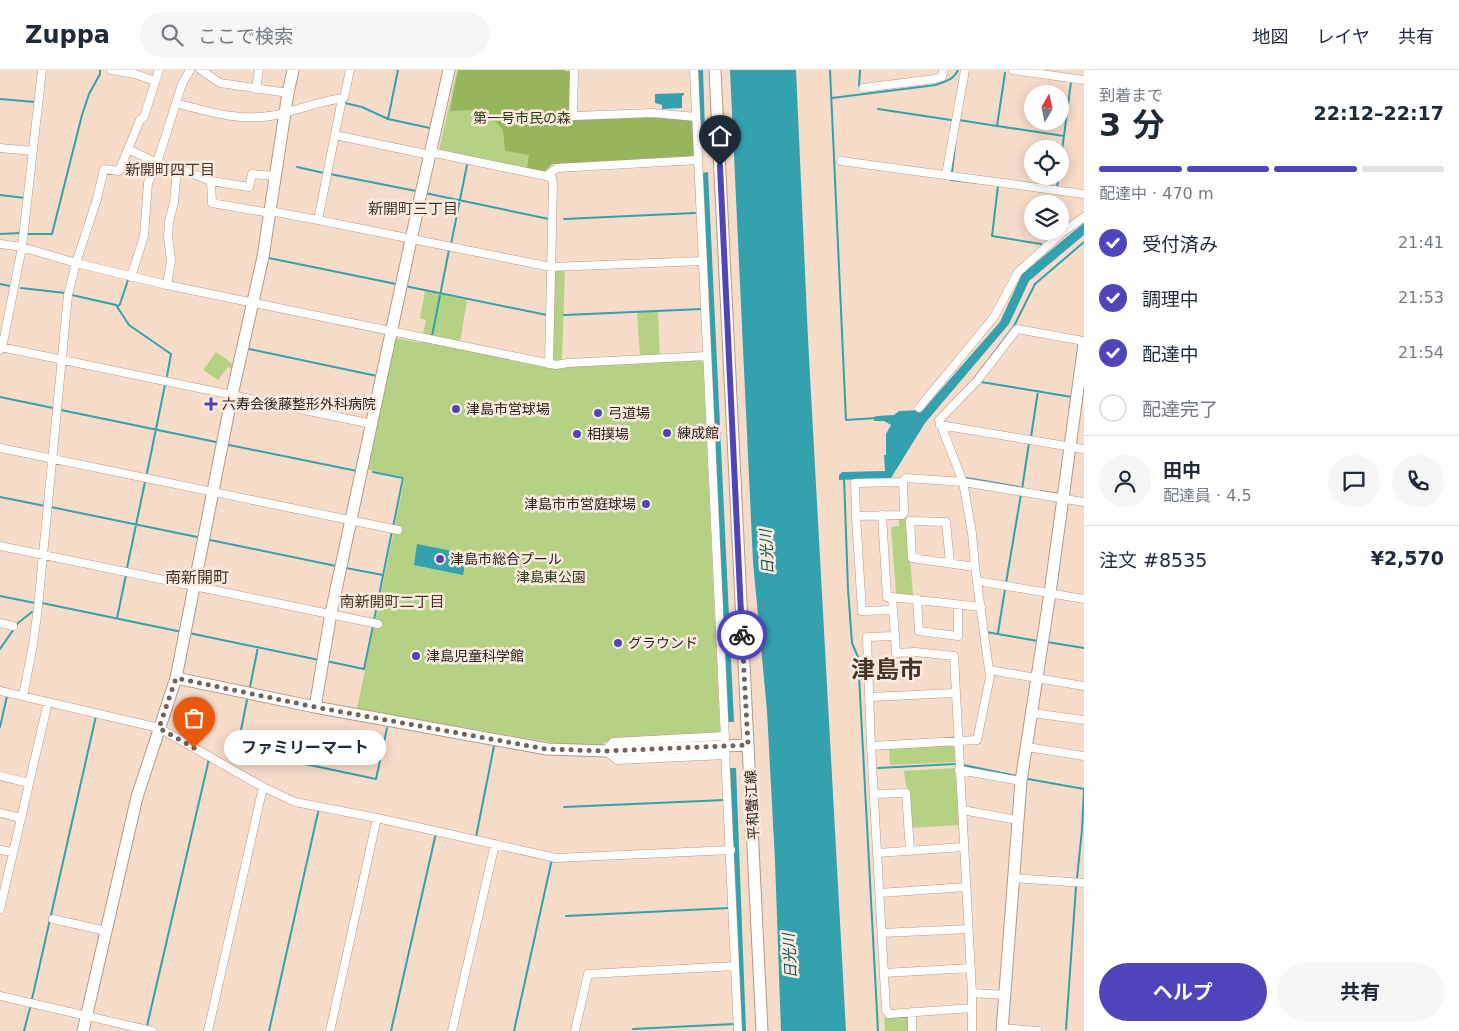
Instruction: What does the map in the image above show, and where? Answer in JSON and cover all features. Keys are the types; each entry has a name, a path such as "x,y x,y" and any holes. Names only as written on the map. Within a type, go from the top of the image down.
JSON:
{"street":[{"path":"42,70 22,247 1,348 372,424"},
{"path":"111,70 136,74 155,81"},
{"path":"23,696 33,645 66,308 76,263 97,199 104,169 119,171 140,120 144,117 159,70"},
{"path":"131,277 144,236 148,183 157,163 182,84 190,70"},
{"path":"201,70 220,83 288,93"},
{"path":"256,89 259,70"},
{"path":"83,1031 137,797 176,678 232,395 263,257 293,70"},
{"path":"318,220 342,99 344,98 350,70"},
{"path":"315,707 331,613 449,70"},
{"path":"574,70 573,116 653,113 696,117"},
{"path":"606,751 612,742 725,738 694,70"},
{"name":"平和蟹江線","path":"715,70 753,815 762,1031"},
{"path":"863,88 935,80 942,76 943,70"},
{"path":"946,175 965,70"},
{"path":"1013,70 1084,80"},
{"path":"176,103 236,117 263,117 342,99"},
{"path":"335,136 552,178 554,182 549,364"},
{"path":"0,148 33,151"},
{"path":"128,149 157,163 211,181 250,187 252,174 276,176"},
{"path":"546,176 557,168 698,160"},
{"path":"841,161 1084,194"},
{"path":"167,285 171,261 168,236 169,222 174,202 177,169"},
{"path":"211,181 212,203 318,220 551,267 703,261"},
{"path":"919,408 994,317 1018,272 1063,232 1084,217"},
{"path":"0,244 22,247 76,263 167,285 549,364 707,356"},
{"path":"871,746 977,740 990,677 976,581 972,533 963,482 939,420 977,380 1017,329 1084,342 1022,781 1002,1030 1038,1031"},
{"path":"940,425 1084,449"},
{"path":"0,448 398,530"},
{"path":"893,610 862,611 855,483 903,482 906,478 963,482 1084,502"},
{"path":"856,516 902,515 904,512 903,482"},
{"path":"882,515 887,597 981,607"},
{"path":"950,563 946,522 910,521 912,558 975,567"},
{"path":"0,546 378,624"},
{"path":"976,581 1084,599"},
{"path":"892,597 896,653 915,652 954,656 971,968 972,1031"},
{"path":"917,600 919,631 958,636 958,605"},
{"path":"0,624 13,626"},
{"path":"895,636 867,637 871,746 886,1010 889,1014 972,1008"},
{"path":"989,670 1084,686"},
{"path":"176,678 315,707 546,749 606,751 748,745"},
{"path":"0,691 159,728 263,787 295,802 377,818 556,858 731,850"},
{"path":"870,697 955,693"},
{"path":"0,908 3,886 13,852 48,702"},
{"path":"1032,713 1084,720"},
{"path":"1027,747 1084,756"},
{"path":"606,751 617,760 726,754 738,1031"},
{"path":"960,770 1022,781"},
{"path":"0,776 29,783"},
{"path":"208,1031 263,787"},
{"path":"874,794 906,792 910,851"},
{"path":"962,810 1018,820"},
{"path":"0,813 21,818"},
{"path":"330,1031 377,818"},
{"path":"452,1031 495,844"},
{"path":"877,853 963,847"},
{"path":"0,850 13,852"},
{"path":"1014,878 1084,883"},
{"path":"880,893 966,887"},
{"path":"53,919 106,931"},
{"path":"882,934 968,929"},
{"path":"574,1031 588,974 735,966"},
{"path":"884,973 971,968"},
{"path":"972,993 1005,995"},
{"path":"0,996 152,1031"},
{"path":"912,1012 912,1031"}],"green space":[{"name":"第一号市民の森","path":"457,70 563,70 573,75 570,119 645,115 694,156 552,164 544,172 439,150"},
{"name":"第一号市民の森","path":"458,70 563,70 572,72 570,119 645,115 692,119 694,156 691,158 552,164 544,172 527,168 529,155 505,151 503,130 488,113 474,110 450,111"},
{"name":"津島東公園","path":"553,269 565,269 562,360 565,366 640,356 637,312 658,311 660,362 700,360 703,362 720,734 612,739 601,745 560,744 357,709 405,477 368,470 395,338 421,343 426,320 420,318 425,291 467,300 459,348 545,366"},
{"path":"216,352 233,364 232,369 228,367 218,380 203,370"},
{"path":"899,518 907,518 913,595 896,593 891,527 899,526"},
{"path":"954,745 955,762 890,765 889,749"},
{"path":"955,768 959,825 911,828 909,790 906,786 904,771"},
{"path":"906,1016 909,1018 908,1031 885,1031 884,1018"}],"water":[{"path":"697,70 703,70 705,131 700,132"},
{"name":"日光川","path":"730,70 796,70 808,339 846,1031 781,1031 767,711 753,562"},
{"path":"684,93 682,96 682,108 662,109 662,105 655,103 655,94"},
{"path":"708,172 734,722 728,722 702,173"},
{"path":"1084,223 1084,235 1029,281 1009,324 925,423 891,478 839,480 839,475 842,472 885,471 886,434 891,425 884,421 874,421 874,417 894,415 899,411 923,410 1000,322 1022,274 1063,240 1069,240 1069,235"},
{"name":"津島市総合プール","path":"417,544 467,554 463,575 414,565"},
{"path":"730,768 736,768 746,1031 740,1031"}],"waterway":[{"path":"27,234 52,234 82,115 100,70"},
{"path":"388,119 398,70"},
{"path":"830,70 846,420 876,418"},
{"path":"859,86 860,70"},
{"path":"832,98 936,85 952,78 958,70"},
{"path":"959,120 997,126 1005,73"},
{"path":"1063,140 1071,82"},
{"path":"0,99 35,102"},
{"path":"345,103 362,107 388,119 430,128"},
{"path":"878,109 951,120"},
{"path":"997,126 1064,136"},
{"path":"952,172 956,138"},
{"path":"451,244 467,165"},
{"path":"297,167 324,173"},
{"path":"330,174 416,191"},
{"path":"951,178 950,180 979,183"},
{"path":"998,186 992,236 1041,244"},
{"path":"425,193 549,219"},
{"path":"0,195 25,198"},
{"path":"564,219 695,213"},
{"path":"0,234 20,233"},
{"path":"973,380 1014,326 1035,284 1084,242"},
{"path":"432,336 449,250"},
{"path":"269,258 396,284"},
{"path":"118,306 128,280"},
{"path":"0,284 10,286"},
{"path":"405,286 547,315"},
{"path":"21,288 65,293"},
{"path":"72,295 116,305 129,325 171,354 167,376"},
{"path":"564,315 702,309"},
{"path":"249,349 377,376"},
{"path":"981,382 1072,397"},
{"path":"147,473 165,385"},
{"path":"1031,437 1038,391"},
{"path":"0,397 53,408"},
{"path":"61,410 216,442"},
{"path":"1022,489 1029,443"},
{"path":"229,445 357,471"},
{"path":"373,472 403,478 393,527"},
{"path":"844,478 852,643 858,657 878,1031"},
{"path":"967,478 1019,487"},
{"path":"127,568 145,482"},
{"path":"1041,491 1058,494"},
{"path":"1006,583 1021,494"},
{"path":"0,497 45,506"},
{"path":"51,507 197,537"},
{"path":"374,620 392,531"},
{"path":"210,540 336,566"},
{"path":"346,568 383,575"},
{"path":"117,618 126,575"},
{"path":"998,633 1005,589"},
{"path":"0,596 35,603"},
{"path":"42,603 182,632"},
{"path":"0,649 18,623 32,612"},
{"path":"326,661 364,669 373,626"},
{"path":"986,632 1038,641"},
{"path":"189,633 319,660"},
{"path":"1047,642 1084,648"},
{"path":"250,687 258,647"},
{"path":"0,727 7,696"},
{"path":"247,700 237,750 302,763"},
{"path":"32,999 96,716"},
{"path":"305,764 376,779 387,728"},
{"path":"476,837 494,746"},
{"path":"147,1026 209,759"},
{"path":"878,768 955,764"},
{"path":"963,765 1017,776"},
{"path":"1028,779 1084,789"},
{"path":"1077,878 1084,789"},
{"path":"564,807 725,800"},
{"path":"269,1031 319,808"},
{"path":"391,1031 436,833"},
{"path":"514,1031 552,859"},
{"path":"1066,1029 1076,887"},
{"path":"566,916 729,908"},
{"path":"24,1031 30,1008"},
{"path":"633,1029 734,1024"}],"way so far":[{"path":"194,748 159,728 176,678 315,707 546,749 606,751 748,745 742,635"}],"place":[{"name":"六寿会後藤整形外科病院","path":"211,404"},
{"name":"津島市営球場","path":"456,409"},
{"name":"弓道場","path":"598,413"},
{"name":"練成館","path":"667,433"},
{"name":"相撲場","path":"577,434"},
{"name":"津島市市営庭球場","path":"646,504"},
{"name":"津島市総合プール","path":"440,559"},
{"name":"グラウンド","path":"618,643"},
{"name":"津島児童科学館","path":"416,656"},
{"name":"ファミリーマート","path":"194,748"}],"district":[{"name":"新開町四丁目","path":"170,170"},
{"name":"新開町三丁目","path":"413,209"},
{"name":"南新開町","path":"197,577"},
{"name":"南新開町二丁目","path":"392,602"},
{"name":"津島市","path":"887,670"}],"route":[{"path":"720,166 742,635"}]}
